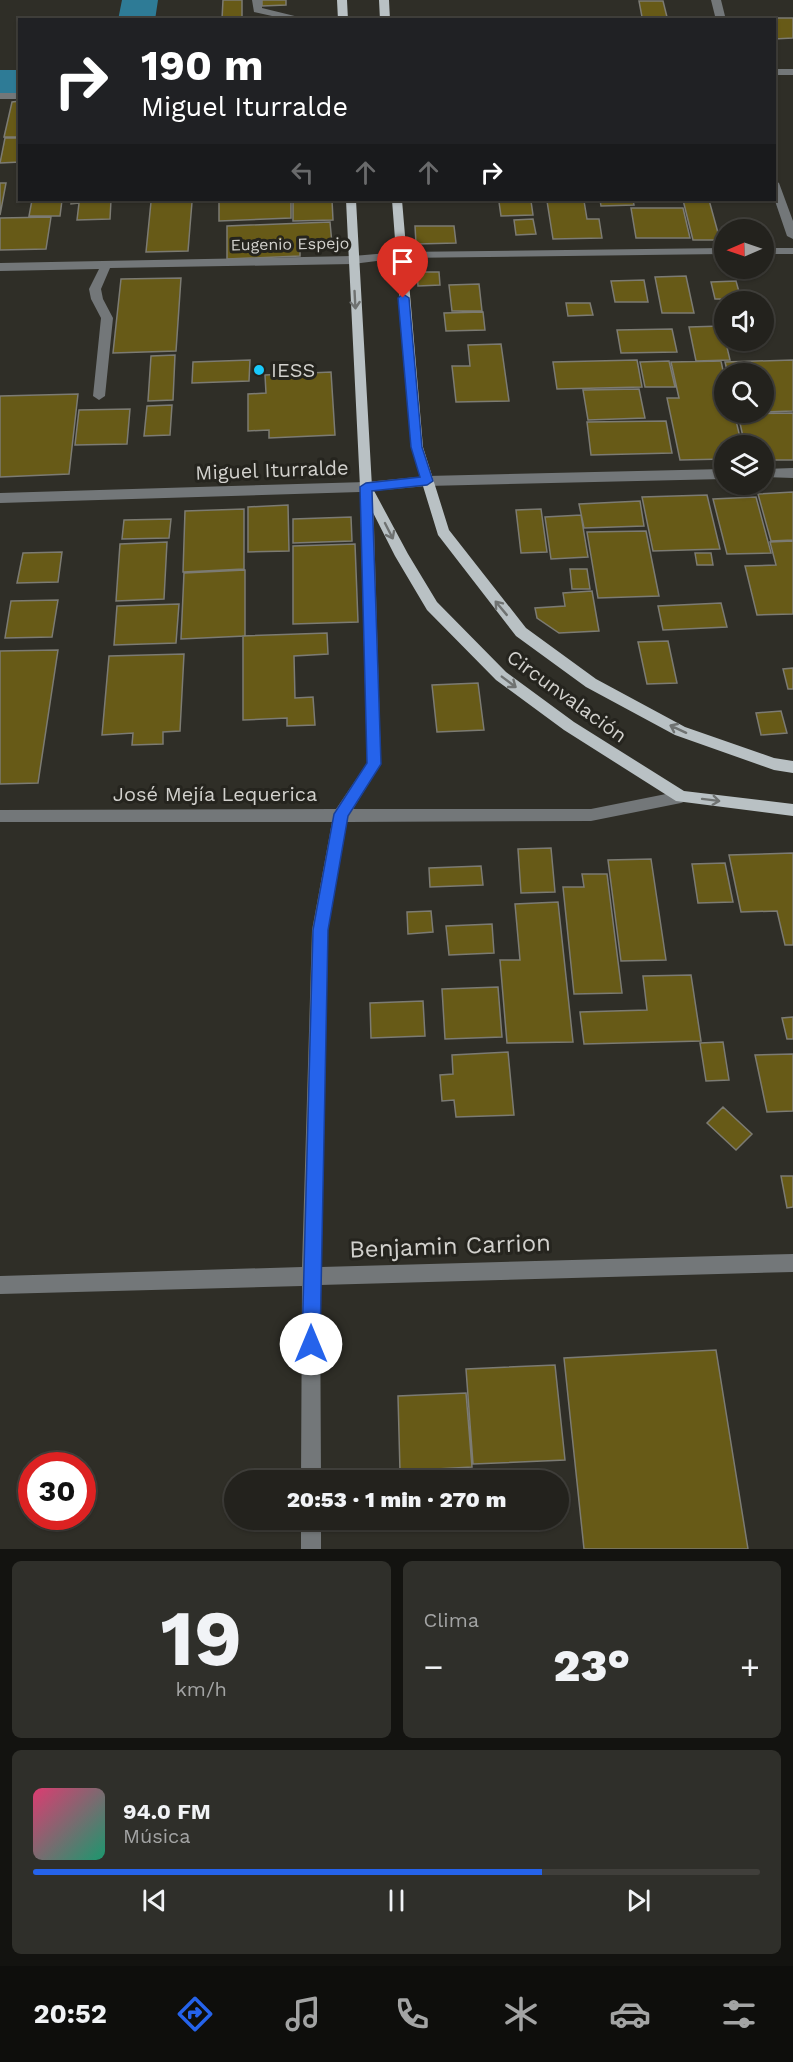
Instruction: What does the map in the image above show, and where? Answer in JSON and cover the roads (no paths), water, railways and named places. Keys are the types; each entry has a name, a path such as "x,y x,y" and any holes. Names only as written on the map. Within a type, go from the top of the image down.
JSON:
{"main road":[{"path":"342,0 343,18"},
{"path":"384,0 386,18"},
{"name":"Circunvalación","path":"351,201 366,487 402,556 432,606 501,676 569,726 681,797 793,810"},
{"name":"Circunvalación","path":"397,201 399,255 417,447 443,532 482,586 521,632 591,682 680,731 774,764 793,768"}],"street":[{"path":"257,0 257,10 297,18"},
{"path":"716,0 720,18"},
{"path":"776,72 793,72"},
{"path":"0,96 18,96"},
{"path":"776,189 793,236"},
{"name":"Eugenio Espejo","path":"0,267 353,260 399,255 714,251"},
{"path":"774,251 793,251"},
{"path":"99,396 107,318 97,299 95,289 106,265"},
{"path":"774,473 793,473"},
{"name":"Miguel Iturralde","path":"0,498 366,487 427,481 714,474"},
{"path":"311,1470 311,1275 320,930 341,814 374,764 366,487"},
{"name":"José Mejía Lequerica","path":"0,816 591,814 681,797"},
{"name":"Benjamin Carrion","path":"0,1285 793,1263"},
{"path":"311,1530 311,1549"}],"waterway":[{"path":"136,18 140,0"},
{"path":"0,82 18,82"}],"place":[{"name":"IESS","path":"259,370"}]}
